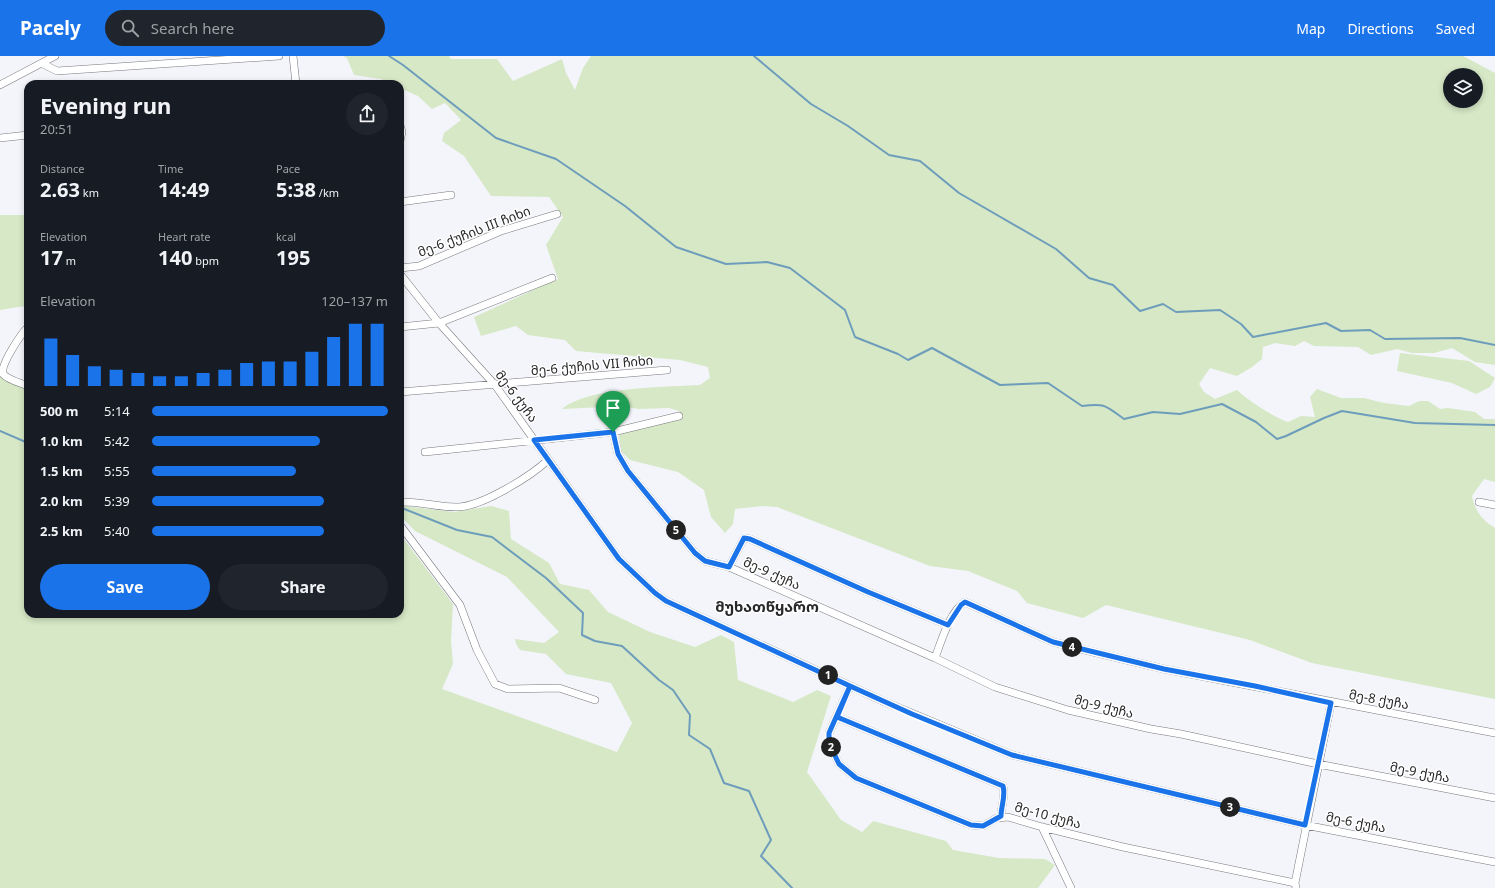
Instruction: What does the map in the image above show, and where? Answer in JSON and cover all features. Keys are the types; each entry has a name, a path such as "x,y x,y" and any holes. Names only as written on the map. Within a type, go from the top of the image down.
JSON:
{"street":[{"path":"0,85 43,64 55,56"},
{"path":"43,64 57,71 279,56"},
{"path":"293,56 296,80"},
{"path":"0,138 24,135"},
{"path":"404,201 451,195"},
{"name":"მე-6 ქუჩის III ჩიხი","path":"404,268 419,266 501,231 556,214"},
{"path":"404,327 439,323 552,278"},
{"name":"მე-6 ქუჩა","path":"404,279 439,323 495,385 619,559 655,593 692,613 912,714 1012,755 1305,825 1495,862"},
{"path":"24,333 2,363 1,370 3,375 24,384"},
{"name":"მე-6 ქუჩის VII ჩიხი","path":"404,392 667,370"},
{"path":"425,452 613,432 679,416"},
{"path":"613,432 618,454 628,471 695,553 705,561 729,567 741,542 744,538 750,539 868,592 948,625"},
{"path":"404,502 457,508 474,504 507,488 538,469 548,460"},
{"path":"1479,502 1495,505"},
{"path":"404,530 460,605 477,650 495,684 508,689 559,688 595,700"},
{"name":"მე-9 ქუჩა","path":"729,567 935,658 995,687 1068,710 1318,764 1495,798"},
{"name":"მე-8 ქუჩა","path":"935,658 948,625 961,605 965,602 1053,642 1164,669 1255,686 1331,703 1495,733"},
{"name":"მე-10 ქუჩა","path":"850,686 829,733 829,743 839,764 856,778 971,825 983,826 1001,816 1123,847 1296,886"},
{"path":"1296,886 1305,825 1331,703"},
{"path":"837,717 1003,786 1005,793 1001,806 1001,816"},
{"path":"1042,827 1071,888"}],"green space":[{"path":"343,56 449,56 451,59 497,59 513,81 562,59 566,73 575,90 583,68 591,56 1463,56 1495,73 1495,365 1475,362 1452,348 1434,353 1412,353 1397,349 1371,355 1358,347 1314,346 1304,341 1295,346 1275,343 1263,347 1262,359 1237,376 1210,368 1199,384 1204,392 1215,399 1237,390 1261,408 1288,422 1301,416 1315,417 1310,397 1317,389 1341,398 1364,398 1384,403 1409,406 1419,401 1428,401 1440,409 1448,408 1475,412 1484,419 1495,419 1495,482 1484,479 1472,496 1480,515 1486,522 1495,528 1495,699 1312,663 1250,640 1106,605 1083,618 1027,603 1017,591 968,571 930,566 777,507 762,506 735,509 733,524 725,533 711,517 704,490 678,472 630,460 621,451 619,435 631,430 676,420 679,411 669,408 638,409 624,406 562,409 574,402 590,396 608,392 700,385 710,378 708,367 680,360 576,351 565,340 528,335 516,326 481,336 474,317 558,279 546,245 563,217 549,197 491,196 464,156 442,141 444,133 461,120 445,103 432,109 418,96 404,90 404,80 381,79 354,75 347,58"},
{"path":"0,215 24,215 24,306 0,310"},
{"path":"1400,353 1469,361 1495,378 1490,387 1476,394 1452,383 1397,371"},
{"path":"0,375 24,384 24,618 404,618 404,539 453,604 451,641 453,664 442,689 617,752 632,723 611,683 566,674 546,654 520,650 515,639 544,643 559,632 507,577 415,531 404,519 404,506 454,512 491,506 509,511 511,539 549,563 560,584 589,590 608,612 650,632 695,647 721,635 734,642 738,680 793,702 817,690 831,696 807,772 841,820 862,832 873,821 946,841 953,850 999,858 1045,859 1055,865 1038,888 0,888"}],"waterway":[{"path":"389,56 403,65 496,138 556,159 625,206 676,247 726,264 767,262 790,268 845,310 855,337 898,354 908,360 932,348 1000,385 1048,383 1082,406 1104,406 1124,419 1153,412 1180,414 1222,404 1256,422 1277,439 1342,411 1415,423 1495,425"},
{"path":"754,56 811,104 848,126 889,155 920,161 959,193 1056,249 1089,278 1113,285 1140,311 1163,304 1176,312 1220,310 1241,324 1253,337 1326,323 1341,331 1370,330 1385,339 1460,338 1495,345"},
{"path":"0,431 24,441"},
{"path":"404,509 457,530 492,537 546,578 583,613 582,635 595,641 622,646 659,680 673,690 690,715 689,735 710,749 724,783 749,791 771,840 761,856 792,888"}],"district":[{"name":"მუხათწყარო","path":"767,606"}],"route":[{"path":"613,432 534,440 619,559 655,593 666,601 850,686 837,717 1003,786 1005,793 1001,806 1001,816 983,826 971,825 856,778 839,764 829,743 829,733 850,686 912,714 1012,755 1058,764 1125,783 1305,825 1331,703 1255,686 1164,669 1053,642 965,602 961,605 948,625 868,592 776,549 750,539 744,538 729,567 705,561 695,553 628,471 618,454 613,432"}]}
